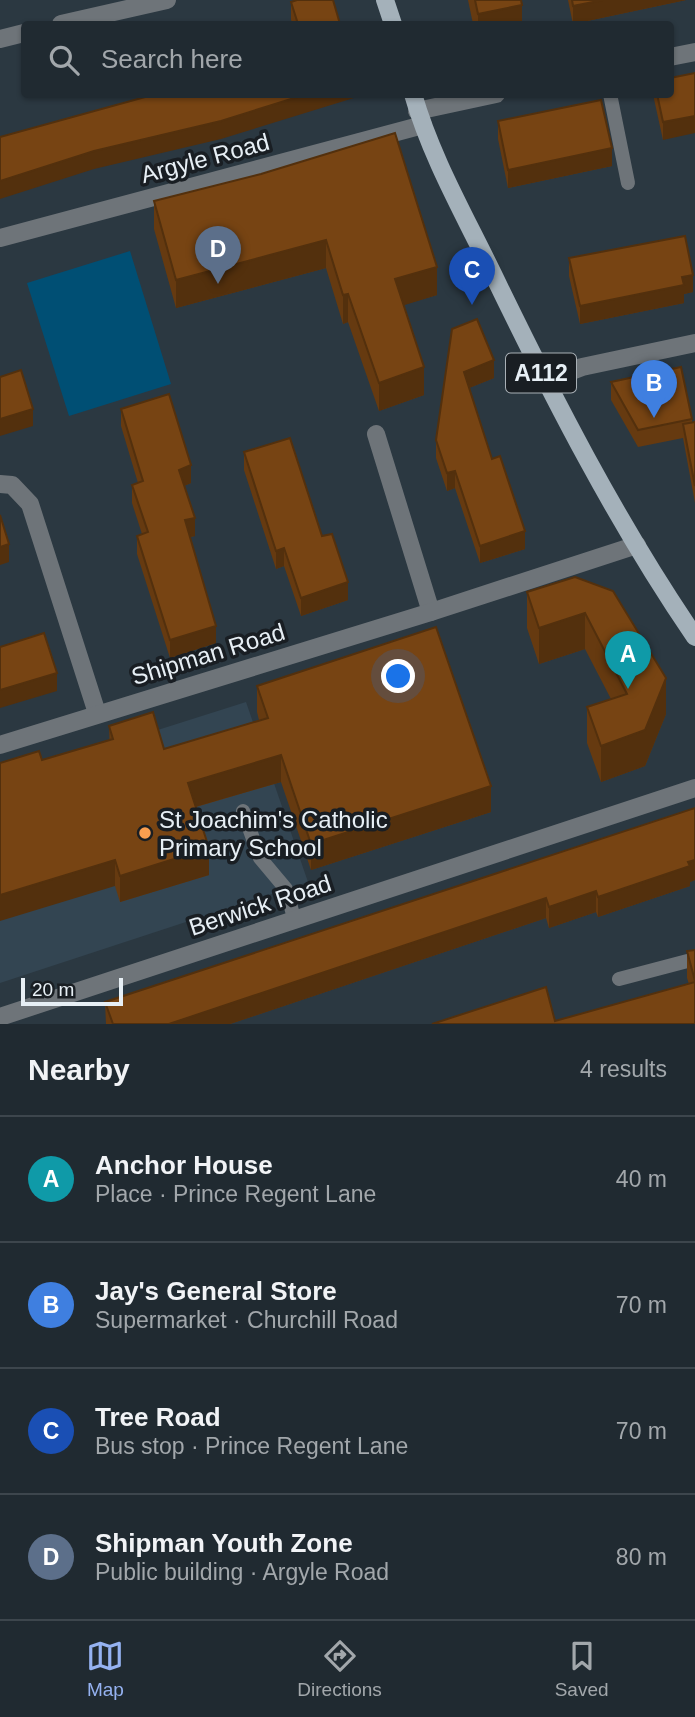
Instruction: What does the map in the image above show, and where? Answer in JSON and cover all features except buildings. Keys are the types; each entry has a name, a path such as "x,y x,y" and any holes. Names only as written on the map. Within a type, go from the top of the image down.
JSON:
{"main road":[{"path":"386,0 392,21"},
{"name":"A112","path":"418,110 545,381 637,545 695,637"}],"street":[{"path":"74,21 167,0"},
{"path":"0,39 21,34"},
{"path":"674,56 695,52"},
{"name":"Argyle Road","path":"0,237 418,110 476,98"},
{"path":"545,381 582,367 695,343"},
{"path":"376,434 431,612"},
{"path":"0,484 12,485 30,504 97,713"},
{"name":"Shipman Road","path":"0,745 431,612 637,545"},
{"name":"Berwick Road","path":"0,1017 695,788"}],"lane":[{"path":"611,98 628,183"},
{"path":"243,811 260,858 286,889 294,918"},
{"path":"620,979 695,959"}],"shaded area":[{"path":"130,251 171,384 69,416 27,283"},
{"name":"St Joachim's Catholic Primary School","path":"246,702 308,882 0,983 0,780"}],"place":[{"name":"Shipman Youth Zone","path":"218,284"},
{"name":"Tree Road","path":"472,305"},
{"name":"Jay's General Store","path":"654,418"},
{"name":"Anchor House","path":"628,689"},
{"name":"St Joachim's Catholic Primary School","path":"145,833"}]}
